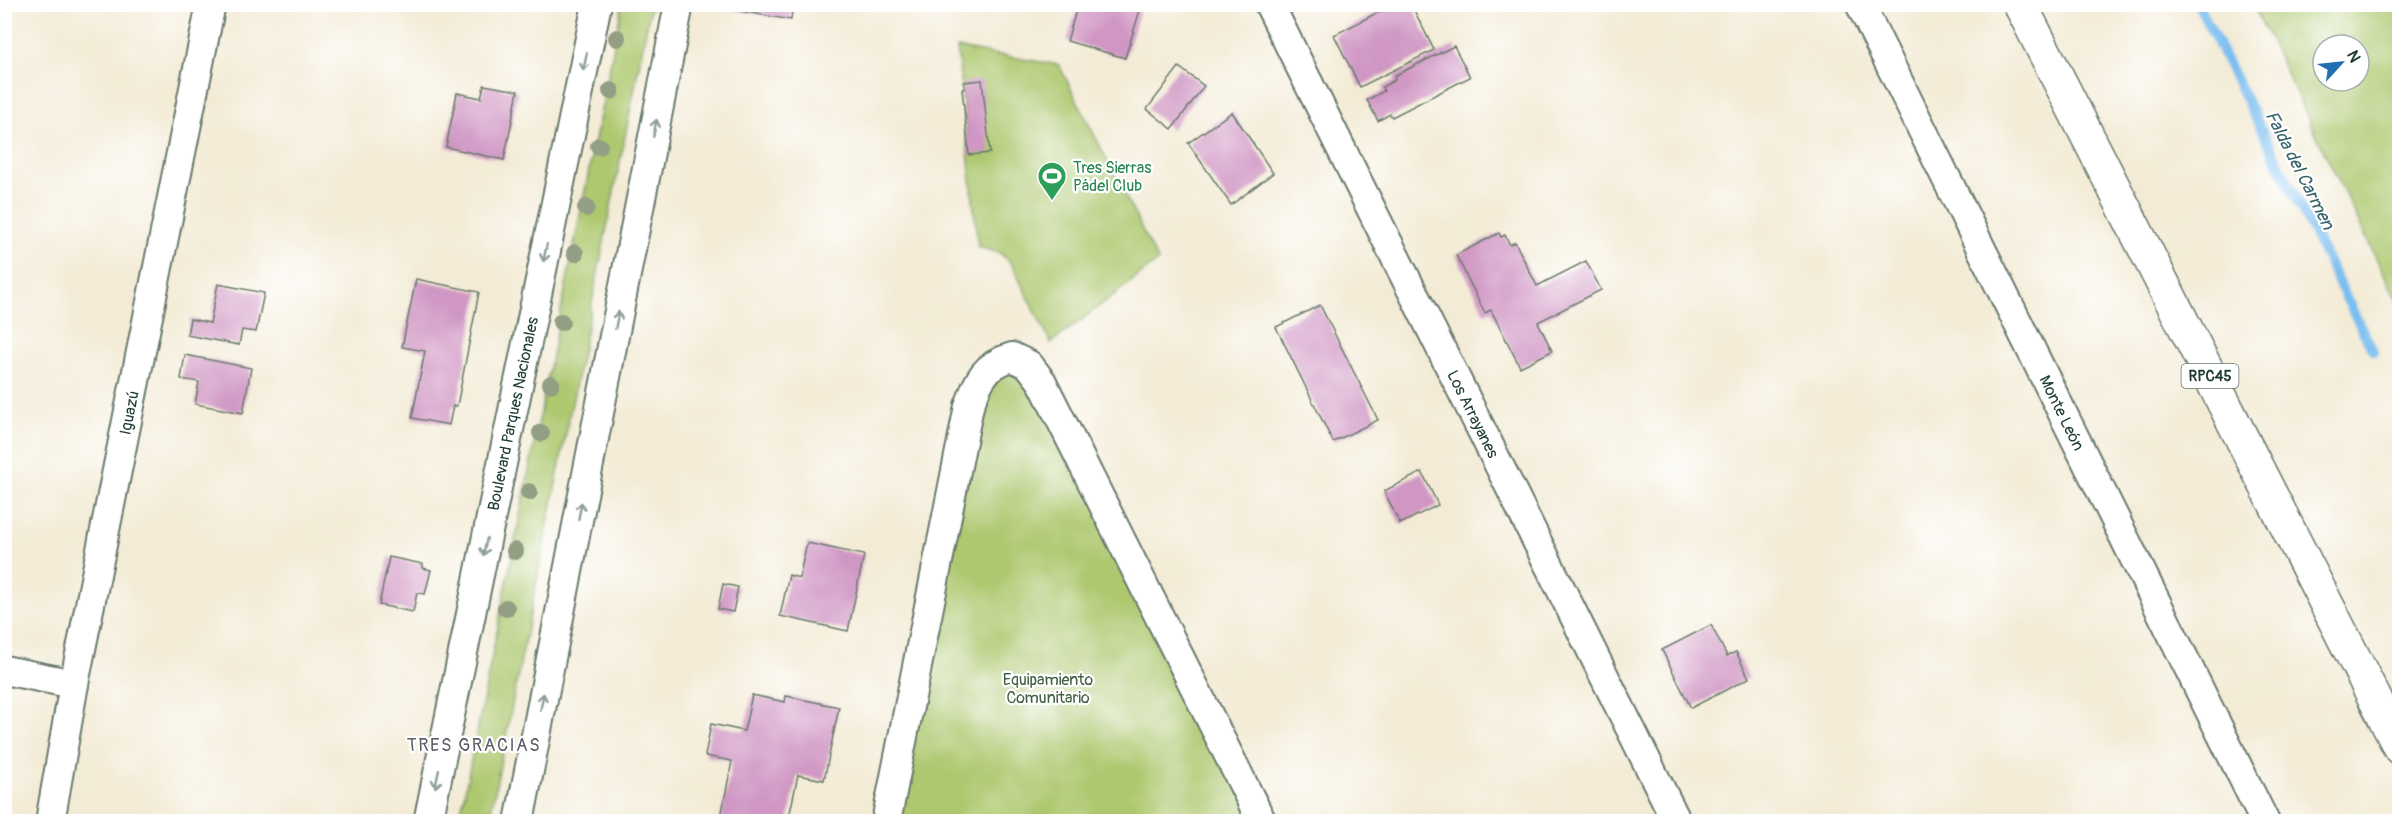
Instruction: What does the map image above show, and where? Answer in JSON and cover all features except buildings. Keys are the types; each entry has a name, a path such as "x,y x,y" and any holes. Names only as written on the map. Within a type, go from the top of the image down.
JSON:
{"main road":[{"name":"RPC45","path":"2020,4 2400,748"}],"street":[{"name":"Iguazú","path":"50,822 74,684 211,4"},
{"name":"Boulevard Parques Nacionales","path":"428,822 597,4"},
{"path":"519,822 679,4"},
{"name":"Los Arrayanes","path":"1269,4 1677,822"},
{"name":"Monte León","path":"1860,4 2265,822"},
{"path":"886,822 969,406 980,379 995,363 1012,357 1029,365 1042,382 1262,822"},
{"path":"4,670 74,684"}],"green space":[{"path":"622,5 651,5 489,821 459,821"},
{"path":"2253,5 2399,5 2399,305"},
{"name":"Tres Sierras Pádel Club","path":"957,48 1059,65 1158,261 1051,343 1011,263 1000,253 978,247"},
{"name":"Equipamiento Comunitario","path":"1029,365 1262,821 886,822 980,379"}],"waterway":[{"name":"Falda del Carmen","path":"2198,4 2373,351"}],"place":[{"name":"Tres Sierras Pádel Club","path":"1052,202"}],"district":[{"name":"TRES GRACIAS","path":"474,745"}]}
